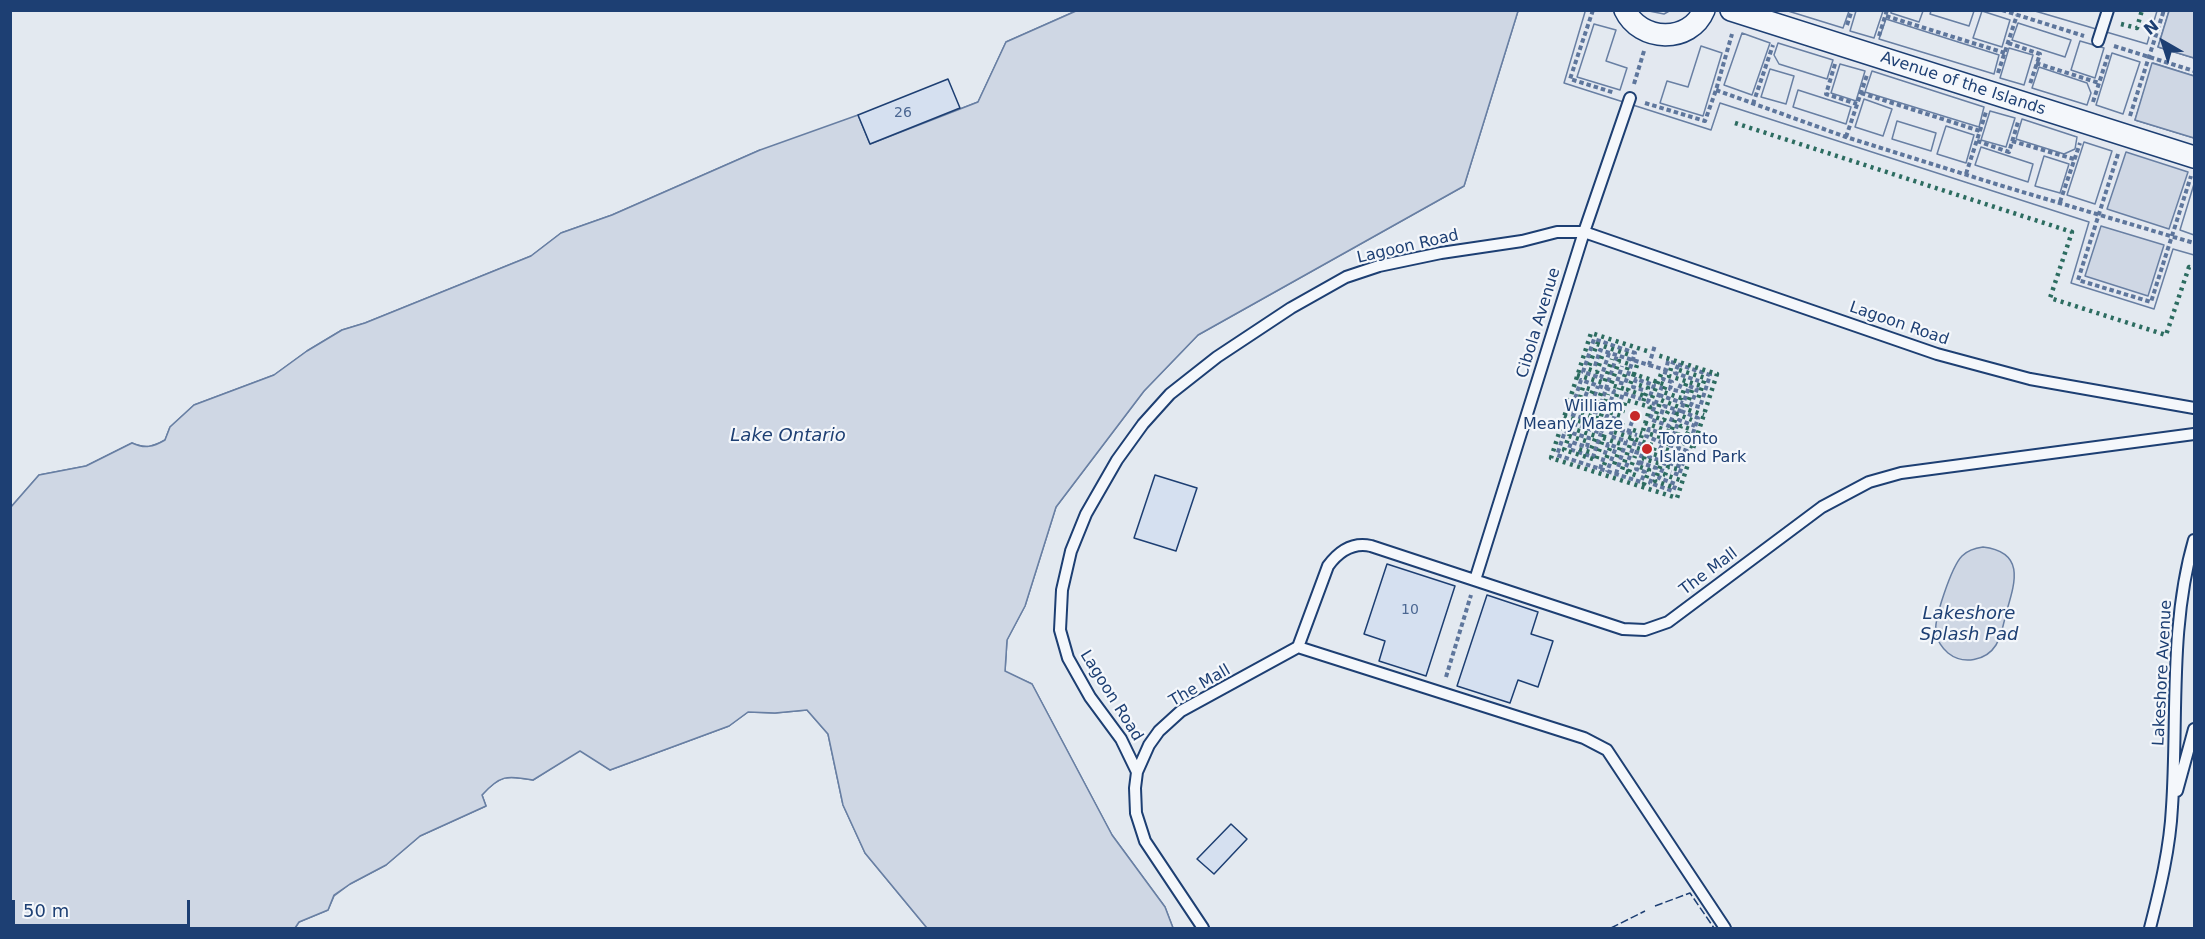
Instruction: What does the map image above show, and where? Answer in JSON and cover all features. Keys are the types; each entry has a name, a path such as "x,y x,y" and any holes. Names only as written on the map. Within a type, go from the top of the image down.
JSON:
{"street":[{"path":"1625,10 1638,27 1664,36 1678,34 1691,27 1702,16 1704,10"},
{"name":"Avenue of the Islands","path":"1734,12 2124,135 2193,166"}],"lane":[{"path":"2098,41 2108,10"},
{"name":"Cibola Avenue","path":"1475,580 1584,232 1630,98"},
{"name":"Lagoon Road","path":"1203,928 1149,847 1140,828 1135,808 1137,772 1121,739 1090,697 1068,658 1060,630 1062,590 1071,551 1086,514 1117,460 1143,424 1170,394 1217,357 1291,308 1346,277 1379,266 1441,253 1522,241 1557,232 1584,232 1937,354 2030,379 2194,408"},
{"name":"The Mall","path":"1137,772 1149,745 1181,711 1298,647 1328,566 1335,557 1355,545 1368,546 1623,629 1650,630 1668,622 1822,507 1869,482 1913,471 2194,434"},
{"name":"Lakeshore Avenue","path":"2150,928 2166,854 2172,809 2178,627 2187,565 2194,540"},
{"path":"1298,647 1584,738 1607,750 1725,928"},
{"name":"Lakeshore Avenue","path":"2172,809 2194,729"}],"path":[{"path":"1593,10 1570,79 1705,121 1716,90 1734,12"},
{"path":"2002,10 2194,71"},
{"path":"2164,10 2078,279 2151,302 2193,166"},
{"path":"1886,16 2005,53"},
{"path":"1753,104 1780,26"},
{"path":"1630,98 1650,33"},
{"path":"2008,43 2040,54"},
{"path":"2036,63 2099,83"},
{"path":"1716,90 1999,186 2194,243"},
{"path":"1861,93 1980,131"},
{"path":"1826,94 1857,104"},
{"path":"1977,141 2009,152"},
{"path":"2012,141 2074,159"},
{"path":"1609,353 1601,378 1583,372 1594,339 1635,353 1625,384 1617,382 1622,366"},
{"path":"1649,365 1655,345"},
{"path":"1595,366 1600,350 1665,370"},
{"path":"1587,392 1581,408 1598,413 1617,355"},
{"path":"1680,411 1689,386 1697,389 1691,405 1700,407 1710,375 1668,361 1663,379 1672,382 1670,389 1678,391 1681,384"},
{"path":"1678,365 1675,373 1698,381"},
{"path":"1642,390 1633,387 1636,379 1654,385 1648,402 1655,404"},
{"path":"1593,430 1596,422 1570,414 1581,381 1614,391 1609,407 1618,409 1623,393 1641,399"},
{"path":"1592,403 1598,386"},
{"path":"1662,386 1650,419 1669,426 1675,410"},
{"path":"1659,395 1683,403"},
{"path":"1661,415 1664,406 1698,418 1690,442 1682,439"},
{"path":"1565,431 1589,438 1587,447 1571,442 1569,449 1593,457 1607,416 1616,419"},
{"path":"1628,433 1634,416"},
{"path":"1684,432 1676,456 1659,451 1663,442 1646,436 1649,429 1673,437 1679,420 1695,426"},
{"path":"1601,433 1568,422 1557,455 1641,482 1644,472 1636,469 1642,454 1632,451"},
{"path":"1616,474 1626,441 1610,436 1613,428 1636,435"},
{"path":"1626,467 1635,442 1652,448 1649,457 1682,467"},
{"path":"1600,469 1608,444 1616,447 1607,472"},
{"path":"1669,444 1688,451 1679,475 1671,472"},
{"path":"1639,462 1656,468 1650,483 1673,492 1676,484 1659,478 1665,462"},
{"path":"1441,693 1475,580"}],"shaded area":[{"path":"1671,10 1788,11 1843,28 1849,11 1856,11 1850,31 1874,38 1883,11 1891,11 1891,13 1919,22 1923,11 1931,11 1930,14 1969,26 1974,11 1982,11 2035,11 2147,44 2157,11 2169,11 2158,47 2194,58 2194,76 2153,63 2135,120 2194,138 2194,184 2180,230 2194,235 2194,255 2173,249 2154,309 2071,283 2089,222 1720,103 1711,130 1564,83 1584,11 1649,11 1664,14","holes":["1982,11 2010,20 2002,47 1973,38","1886,19 1999,55 1994,74 1879,39","2018,23 2071,40 2065,57 2012,40","1594,24 1616,30 1606,61 1627,68 1620,90 1577,77","1742,33 1770,43 1752,95 1724,85","2080,41 2104,48 2095,78 2071,70","1778,43 1833,60 1827,79 1779,64 1774,55","1701,46 1722,53 1703,116 1660,103 1667,81 1688,87","2009,48 2033,55 2024,85 2000,78","2112,53 2140,62 2123,114 2096,105","1840,64 1865,71 1856,101 1831,93","2039,67 2087,83 2091,93 2087,105 2032,88","1770,69 1794,76 1786,104 1761,97","1872,71 1984,107 1979,127 1865,92","1798,90 1851,107 1846,124 1793,107","1864,99 1892,109 1883,136 1855,127","1990,111 2015,118 2006,147 1981,140","2022,119 2077,137 2075,149 2064,154 2016,139","1897,121 1936,133 1931,151 1892,139","1946,126 1974,135 1966,163 1937,154","2084,142 2112,151 2095,204 2067,195","1981,147 2033,164 2028,182 1975,165","2044,156 2069,164 2060,193 2035,186"]},
{"path":"11,11 1076,11 1006,42 978,102 870,144 760,150 612,215 561,233 531,256 365,323 342,330 307,351 274,375 194,405 170,427 165,440 153,446 145,447 132,443 86,466 39,475 11,507"},
{"name":"Toronto Island Park","path":"1518,11 2194,11 2194,928 1173,928 1165,907 1112,835 1032,684 1005,672 1007,640 1025,606 1056,507 1144,391 1198,335 1464,186"},
{"path":"807,710 828,734 843,805 865,853 927,928 295,928 299,922 328,910 334,896 350,884 386,865 420,836 486,806 482,795 499,780 517,777 533,780 580,750 610,770 729,726 748,712 775,713"}],"water":[{"name":"Lake Ontario","path":"1076,11 1518,11 1464,186 1198,335 1144,391 1056,507 1025,606 1007,640 1005,671 1032,684 1112,835 1165,907 1173,928 927,928 865,853 843,805 828,734 807,710 775,713 748,712 729,726 610,770 580,751 533,780 510,777 499,780 482,795 486,806 420,836 386,865 334,895 328,910 299,922 295,928 11,928 11,507 39,475 86,466 132,443 145,447 157,444 165,440 170,427 194,405 274,375 307,351 342,330 365,323 531,256 561,233 612,215 760,150 858,115 870,144 978,102 1006,42"},
{"path":"2169,11 2194,11 2194,58 2158,47"},
{"path":"2152,63 2194,76 2194,138 2135,120"},
{"path":"2126,152 2188,172 2169,229 2107,209"},
{"path":"2101,226 2164,245 2148,296 2085,276"},
{"name":"Lakeshore Splash Pad","path":"1983,547 1996,550 2011,561 2014,569 2013,588 1996,645 1980,658 1960,659 1948,653 1939,641 1936,634 1937,617 1953,570 1958,562 1967,552"}],"building":[{"path":"948,79 960,108 870,144 858,115"},
{"path":"1155,475 1197,488 1176,551 1134,538"},
{"path":"1387,564 1455,586 1426,676 1379,661 1385,641 1364,634"},
{"path":"1487,595 1538,612 1531,634 1553,641 1538,687 1518,680 1510,703 1457,686"},
{"path":"1231,824 1247,839 1214,874 1197,859"}],"hedge":[{"path":"2121,24 2137,28 2142,10"},
{"path":"1735,123 2072,232 2050,298 2166,335 2189,267 2194,269"},
{"path":"1647,351 1591,333 1551,458 1677,498 1717,374 1657,355"},
{"path":"1602,356 1597,372 1588,369 1597,344 1630,355"},
{"path":"1577,375 1604,383 1612,359"},
{"path":"1624,377 1629,364 1619,361 1611,385 1628,390"},
{"path":"1637,365 1634,374 1666,385 1663,392 1681,398 1687,381"},
{"path":"1671,368 1669,376 1702,386"},
{"path":"1679,370 1705,378 1697,402"},
{"path":"1634,374 1628,390 1645,396 1642,405"},
{"path":"1652,398 1661,374"},
{"path":"1639,385 1648,388 1645,396"},
{"path":"1601,393 1596,408 1587,405 1593,390 1583,387 1576,411 1600,419 1608,394"},
{"path":"1614,404 1619,388"},
{"path":"1692,390 1686,409 1704,415"},
{"path":"1603,410 1621,416 1626,400 1650,407 1640,441"},
{"path":"1668,411 1664,420 1655,417 1661,400 1679,407"},
{"path":"1645,423 1671,432 1677,414 1692,420"},
{"path":"1564,416 1591,425"},
{"path":"1586,441 1569,436 1564,450 1596,460 1609,421 1626,426"},
{"path":"1668,439 1675,442 1681,426 1690,429 1686,436"},
{"path":"1570,428 1596,436 1590,452 1575,448"},
{"path":"1633,430 1642,433"},
{"path":"1614,432 1655,446 1653,454 1678,461 1681,452"},
{"path":"1650,434 1668,439 1665,449 1674,452"},
{"path":"1603,438 1621,444 1613,468"},
{"path":"1632,438 1622,470 1638,476"},
{"path":"1683,443 1694,447"},
{"path":"1604,465 1610,448"},
{"path":"1637,448 1646,451 1644,459 1661,464 1655,481 1672,487"},
{"path":"1629,472 1635,456"},
{"path":"1640,467 1649,470 1643,487"},
{"path":"1677,469 1668,467 1665,475 1683,481"}],"fence":[{"path":"1655,906 1690,893 1714,928"},
{"path":"1611,928 1645,911"}],"place":[{"name":"William Meany Maze","path":"1635,416"},
{"name":"Toronto Island Park","path":"1647,449"}]}
